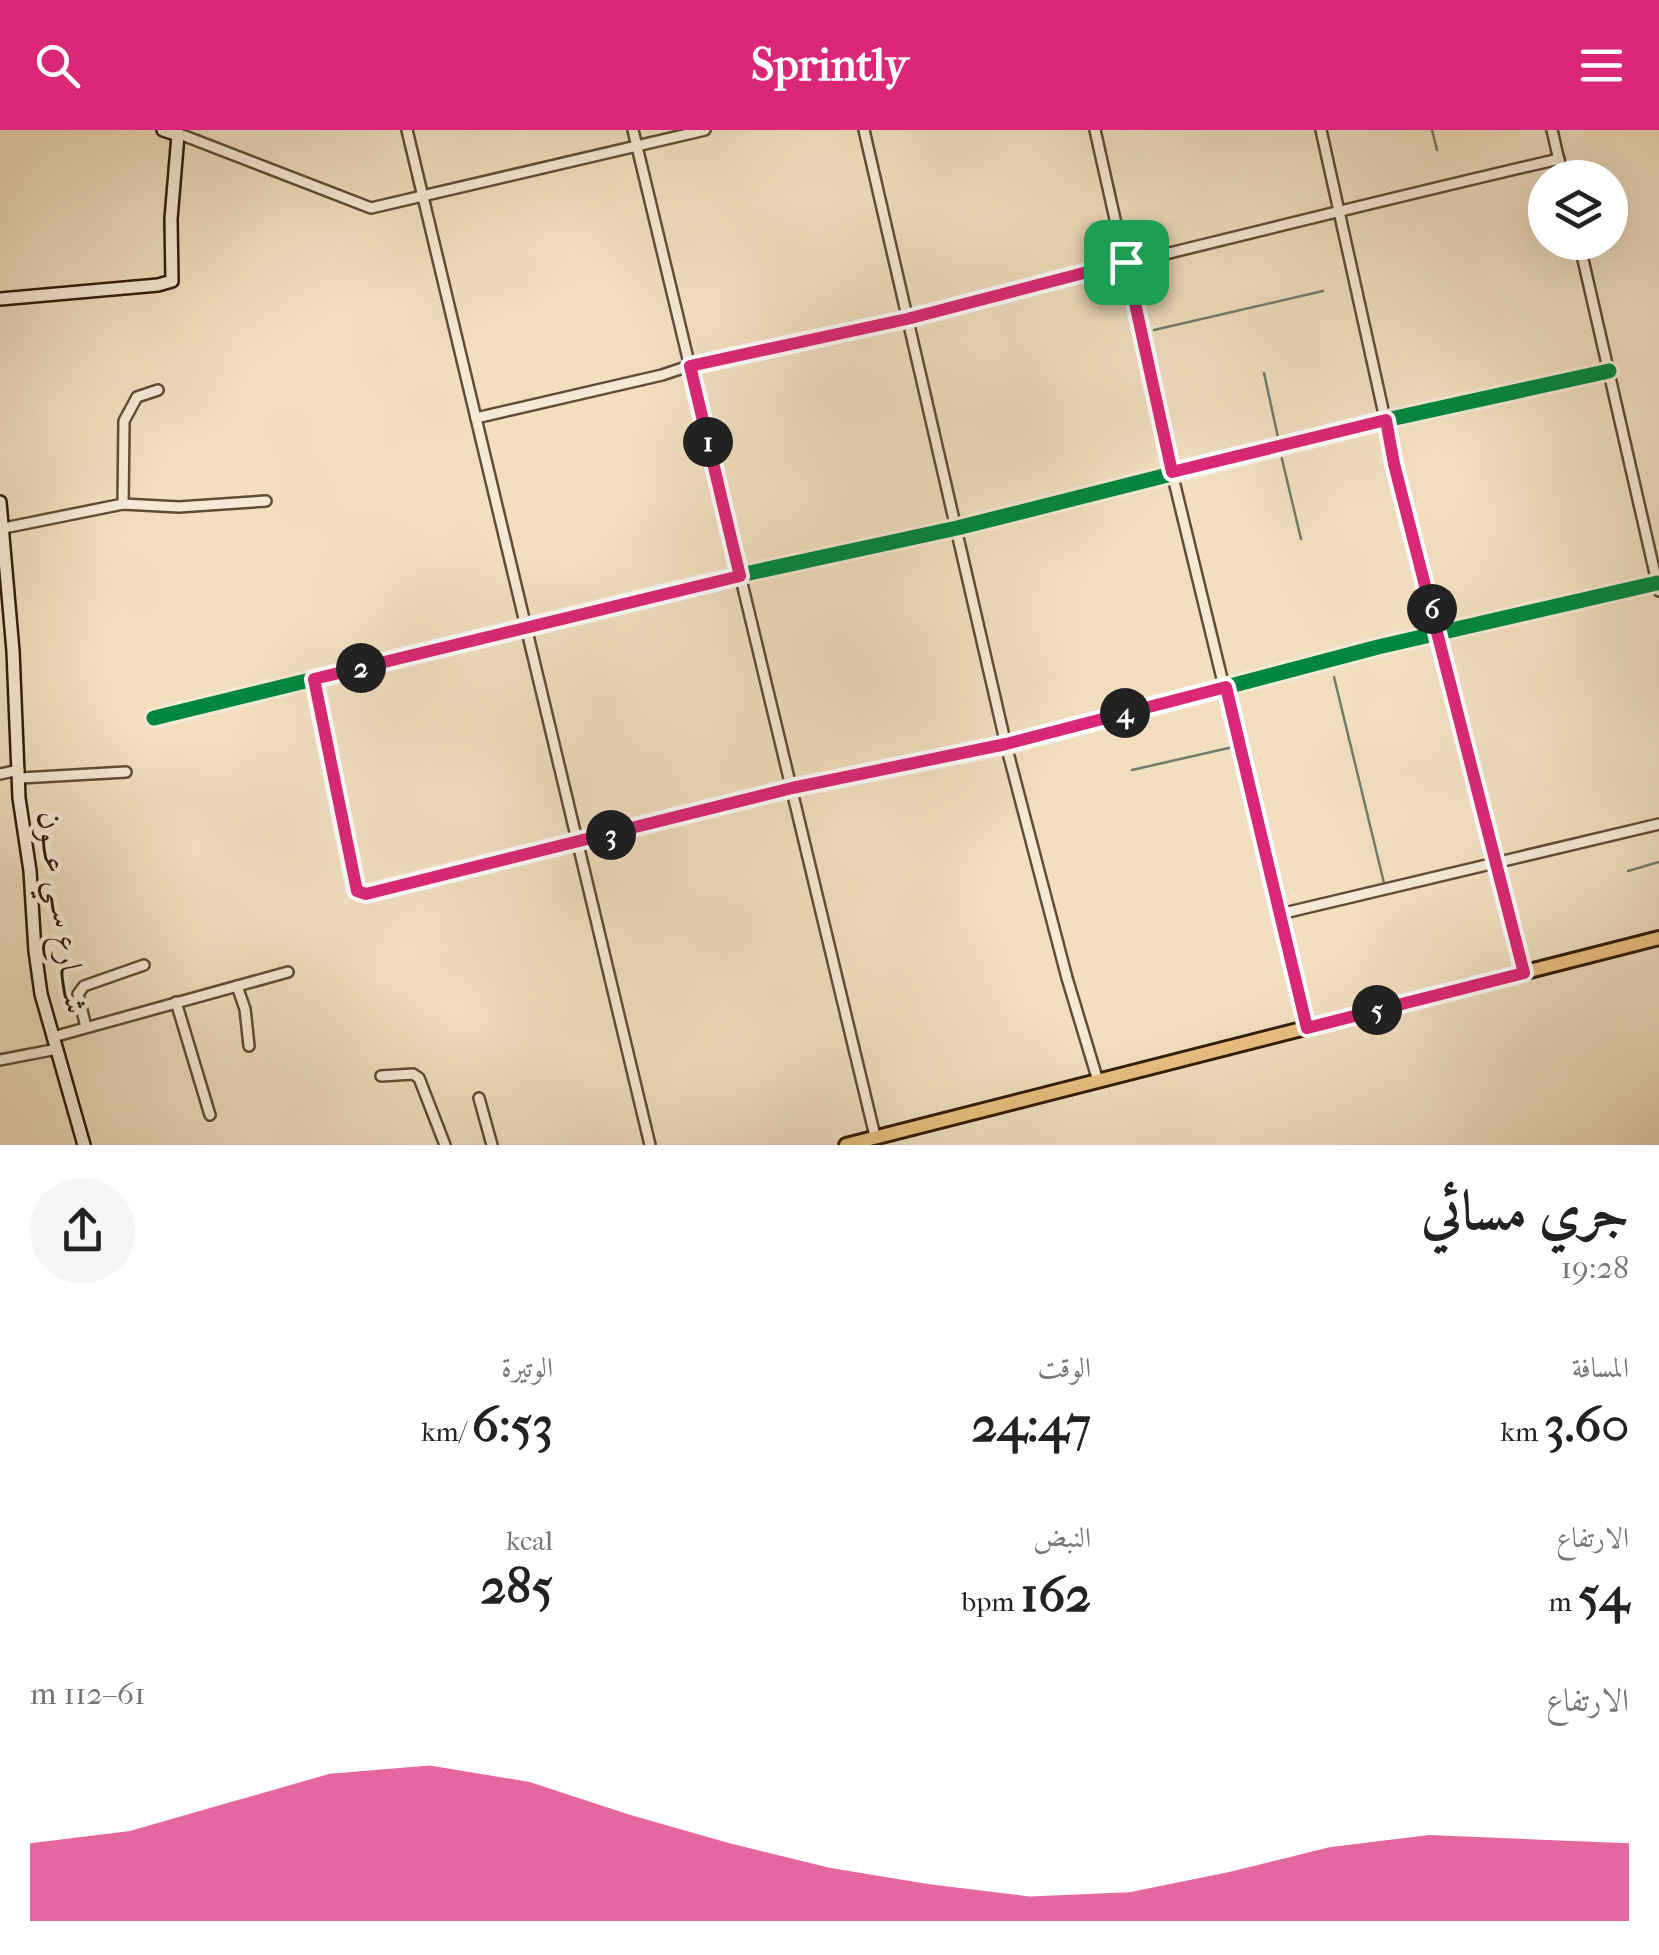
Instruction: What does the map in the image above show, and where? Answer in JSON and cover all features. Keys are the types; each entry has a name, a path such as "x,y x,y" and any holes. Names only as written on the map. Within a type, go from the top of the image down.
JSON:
{"main road":[{"path":"846,1145 1659,938"}],"street":[{"path":"163,130 363,207 380,207 705,130"},
{"path":"407,130 650,1145"},
{"path":"633,130 875,1136"},
{"path":"864,130 1006,744 1098,1081"},
{"path":"1095,130 1172,472 1307,1028"},
{"path":"1321,130 1386,420 1524,973"},
{"path":"476,418 907,319 1126,262 1559,159 1552,130"},
{"path":"0,298 172,281 171,220 177,133"},
{"path":"314,679 357,891 366,894 792,788 1006,744 1438,634 1658,587 1582,260"},
{"path":"154,718 740,576 957,528 1386,420 1608,371"},
{"path":"122,504 124,421 137,397 158,390"},
{"path":"3,535 122,504 179,507 266,501"},
{"name":"شــــارع ســي عـــون","path":"0,502 19,798 30,871 35,951 41,994 84,1145"},
{"path":"0,774 126,772"},
{"path":"1280,914 1659,824"},
{"path":"86,1027 78,994 84,986 144,964"},
{"path":"0,1060 55,1043 86,1027 288,972"},
{"path":"237,986 245,1009 249,1046"},
{"path":"176,1002 210,1115"},
{"path":"381,1076 413,1074 419,1078 444,1145"},
{"path":"478,1098 492,1145"}],"waterway":[{"path":"1432,130 1437,150"},
{"path":"1154,330 1323,291"},
{"path":"1264,373 1279,442"},
{"path":"1281,455 1301,539"},
{"path":"1334,677 1384,883"},
{"path":"1132,770 1233,747"},
{"path":"1628,871 1659,862"}],"cycle path":[{"path":"154,718 740,575 957,528 1386,420 1609,371"},
{"path":"314,679 355,887 365,894 792,788 1006,745 1378,647 1657,583"}],"route":[{"path":"1126,262 1172,472 1386,420 1524,973 1307,1028 1226,687 1006,744 792,788 366,894 357,891 314,679 740,576 690,366 907,319 1126,262"}]}
